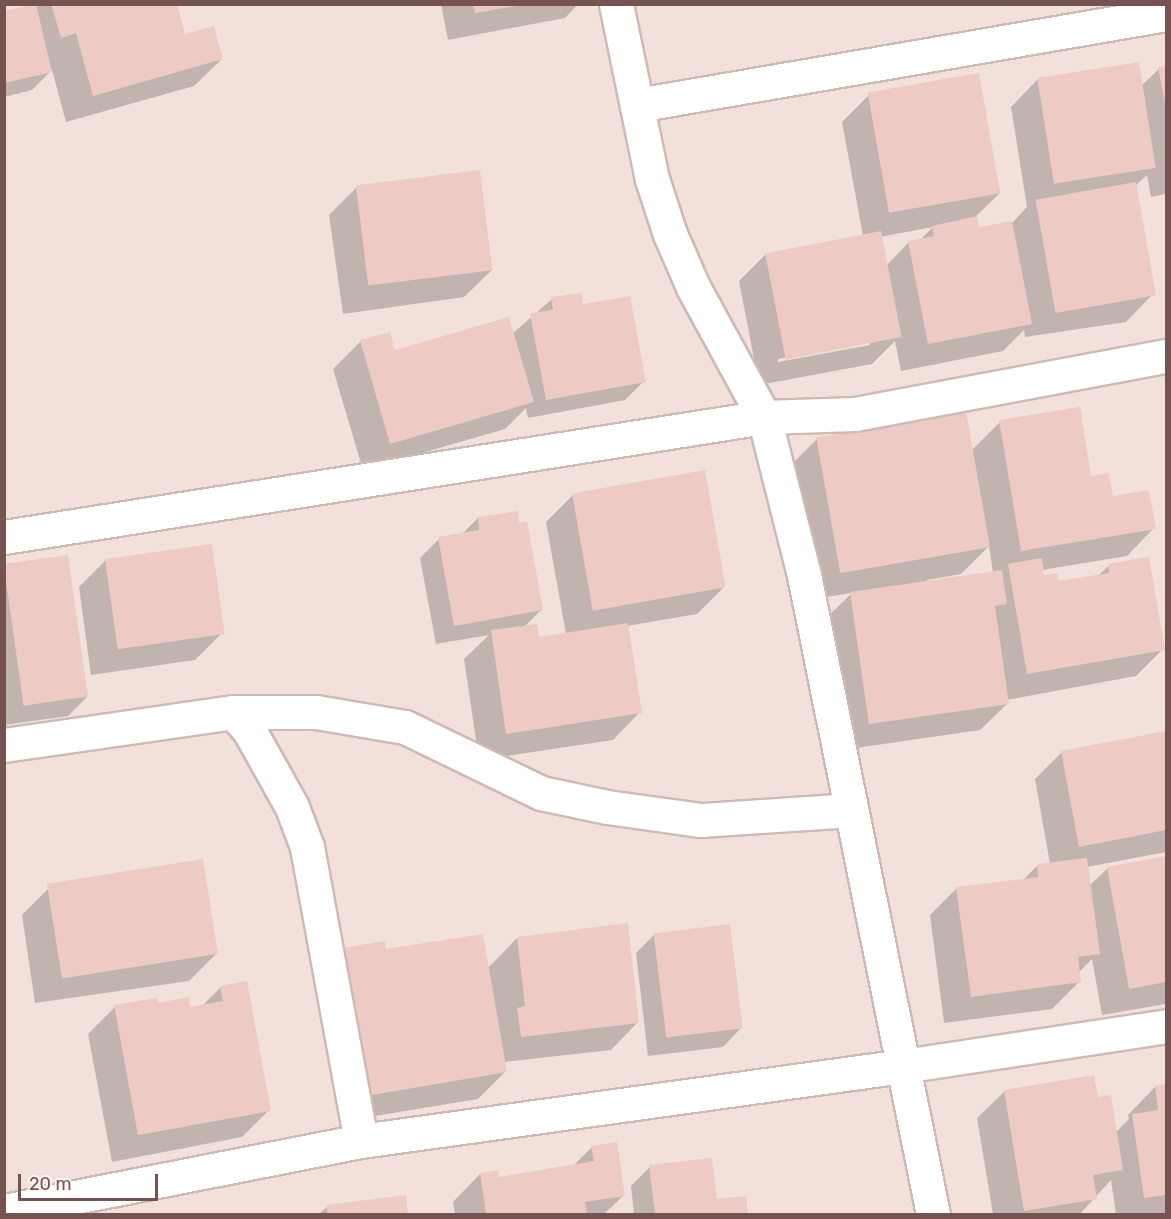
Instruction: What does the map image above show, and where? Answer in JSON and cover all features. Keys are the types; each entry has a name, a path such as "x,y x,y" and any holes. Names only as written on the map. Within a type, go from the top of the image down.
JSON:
{"street":[{"path":"616,4 652,179 670,234 693,287 764,417 804,575 933,1215"},
{"path":"637,105 1167,14"},
{"path":"4,537 764,417 855,414 1165,363"},
{"path":"4,745 233,712 316,712 405,728 541,793 607,807 701,820 851,810"},
{"path":"233,712 249,730 278,781 292,807 307,848 361,1141"},
{"path":"4,1211 361,1141 903,1066 1167,1026"}],"shaded area":[{"path":"5,5 1166,5 1166,1214 5,1214"}],"building":[{"path":"36,4 52,72 4,83 4,11"},
{"path":"51,4 177,4 185,34 214,26 223,59 93,96 76,33 61,38"},
{"path":"473,4 516,4 516,6 475,13"},
{"path":"1139,62 1156,168 1054,184 1037,78"},
{"path":"1166,66 1166,104 1165,104 1158,67"},
{"path":"979,73 1000,193 889,213 868,93"},
{"path":"480,170 492,270 368,285 356,185"},
{"path":"1136,182 1156,295 1056,313 1036,200"},
{"path":"977,216 979,227 1012,221 1032,324 928,344 908,241 934,236 932,226"},
{"path":"881,231 902,337 786,360 765,254"},
{"path":"582,293 583,304 630,296 646,382 546,400 530,313 553,310 551,297"},
{"path":"509,317 534,402 390,444 360,340 390,332 395,350"},
{"path":"1080,407 1091,476 1109,473 1113,496 1149,490 1156,529 1021,551 999,420"},
{"path":"966,411 990,547 840,573 816,437"},
{"path":"705,470 726,587 593,611 572,493"},
{"path":"518,511 519,523 527,521 543,610 454,626 438,537 479,530 478,517"},
{"path":"212,544 225,634 118,649 105,559"},
{"path":"68,555 88,697 24,706 4,564"},
{"path":"1149,557 1165,650 1027,674 1008,564 1042,558 1044,575 1057,573 1059,581 1109,573 1108,564"},
{"path":"1002,570 1007,604 995,606 1009,704 869,724 850,592"},
{"path":"628,623 642,713 506,734 491,630 537,624 539,637"},
{"path":"1166,731 1166,830 1079,847 1061,751"},
{"path":"1166,856 1166,982 1129,989 1107,867"},
{"path":"1087,858 1100,954 1078,957 1081,982 971,997 956,887 1038,877 1037,864"},
{"path":"203,859 218,954 62,979 47,884"},
{"path":"628,923 639,1023 521,1037 517,1008 525,1006 517,937"},
{"path":"730,924 743,1028 666,1038 654,933"},
{"path":"483,934 507,1072 366,1096 341,948 385,941 386,949"},
{"path":"247,981 271,1111 138,1135 114,1005 157,998 158,1003 189,997 190,1007 223,1001 220,986"},
{"path":"1094,1075 1098,1097 1111,1095 1123,1170 1093,1175 1097,1199 1024,1211 1004,1090"},
{"path":"1166,1084 1166,1195 1144,1198 1132,1114 1158,1110 1155,1086"},
{"path":"617,1142 625,1196 585,1202 587,1214 486,1214 480,1173 498,1170 499,1177 594,1161 591,1146"},
{"path":"712,1158 717,1199 746,1196 748,1214 655,1214 649,1165"},
{"path":"406,1195 408,1214 328,1214 326,1205"}]}
